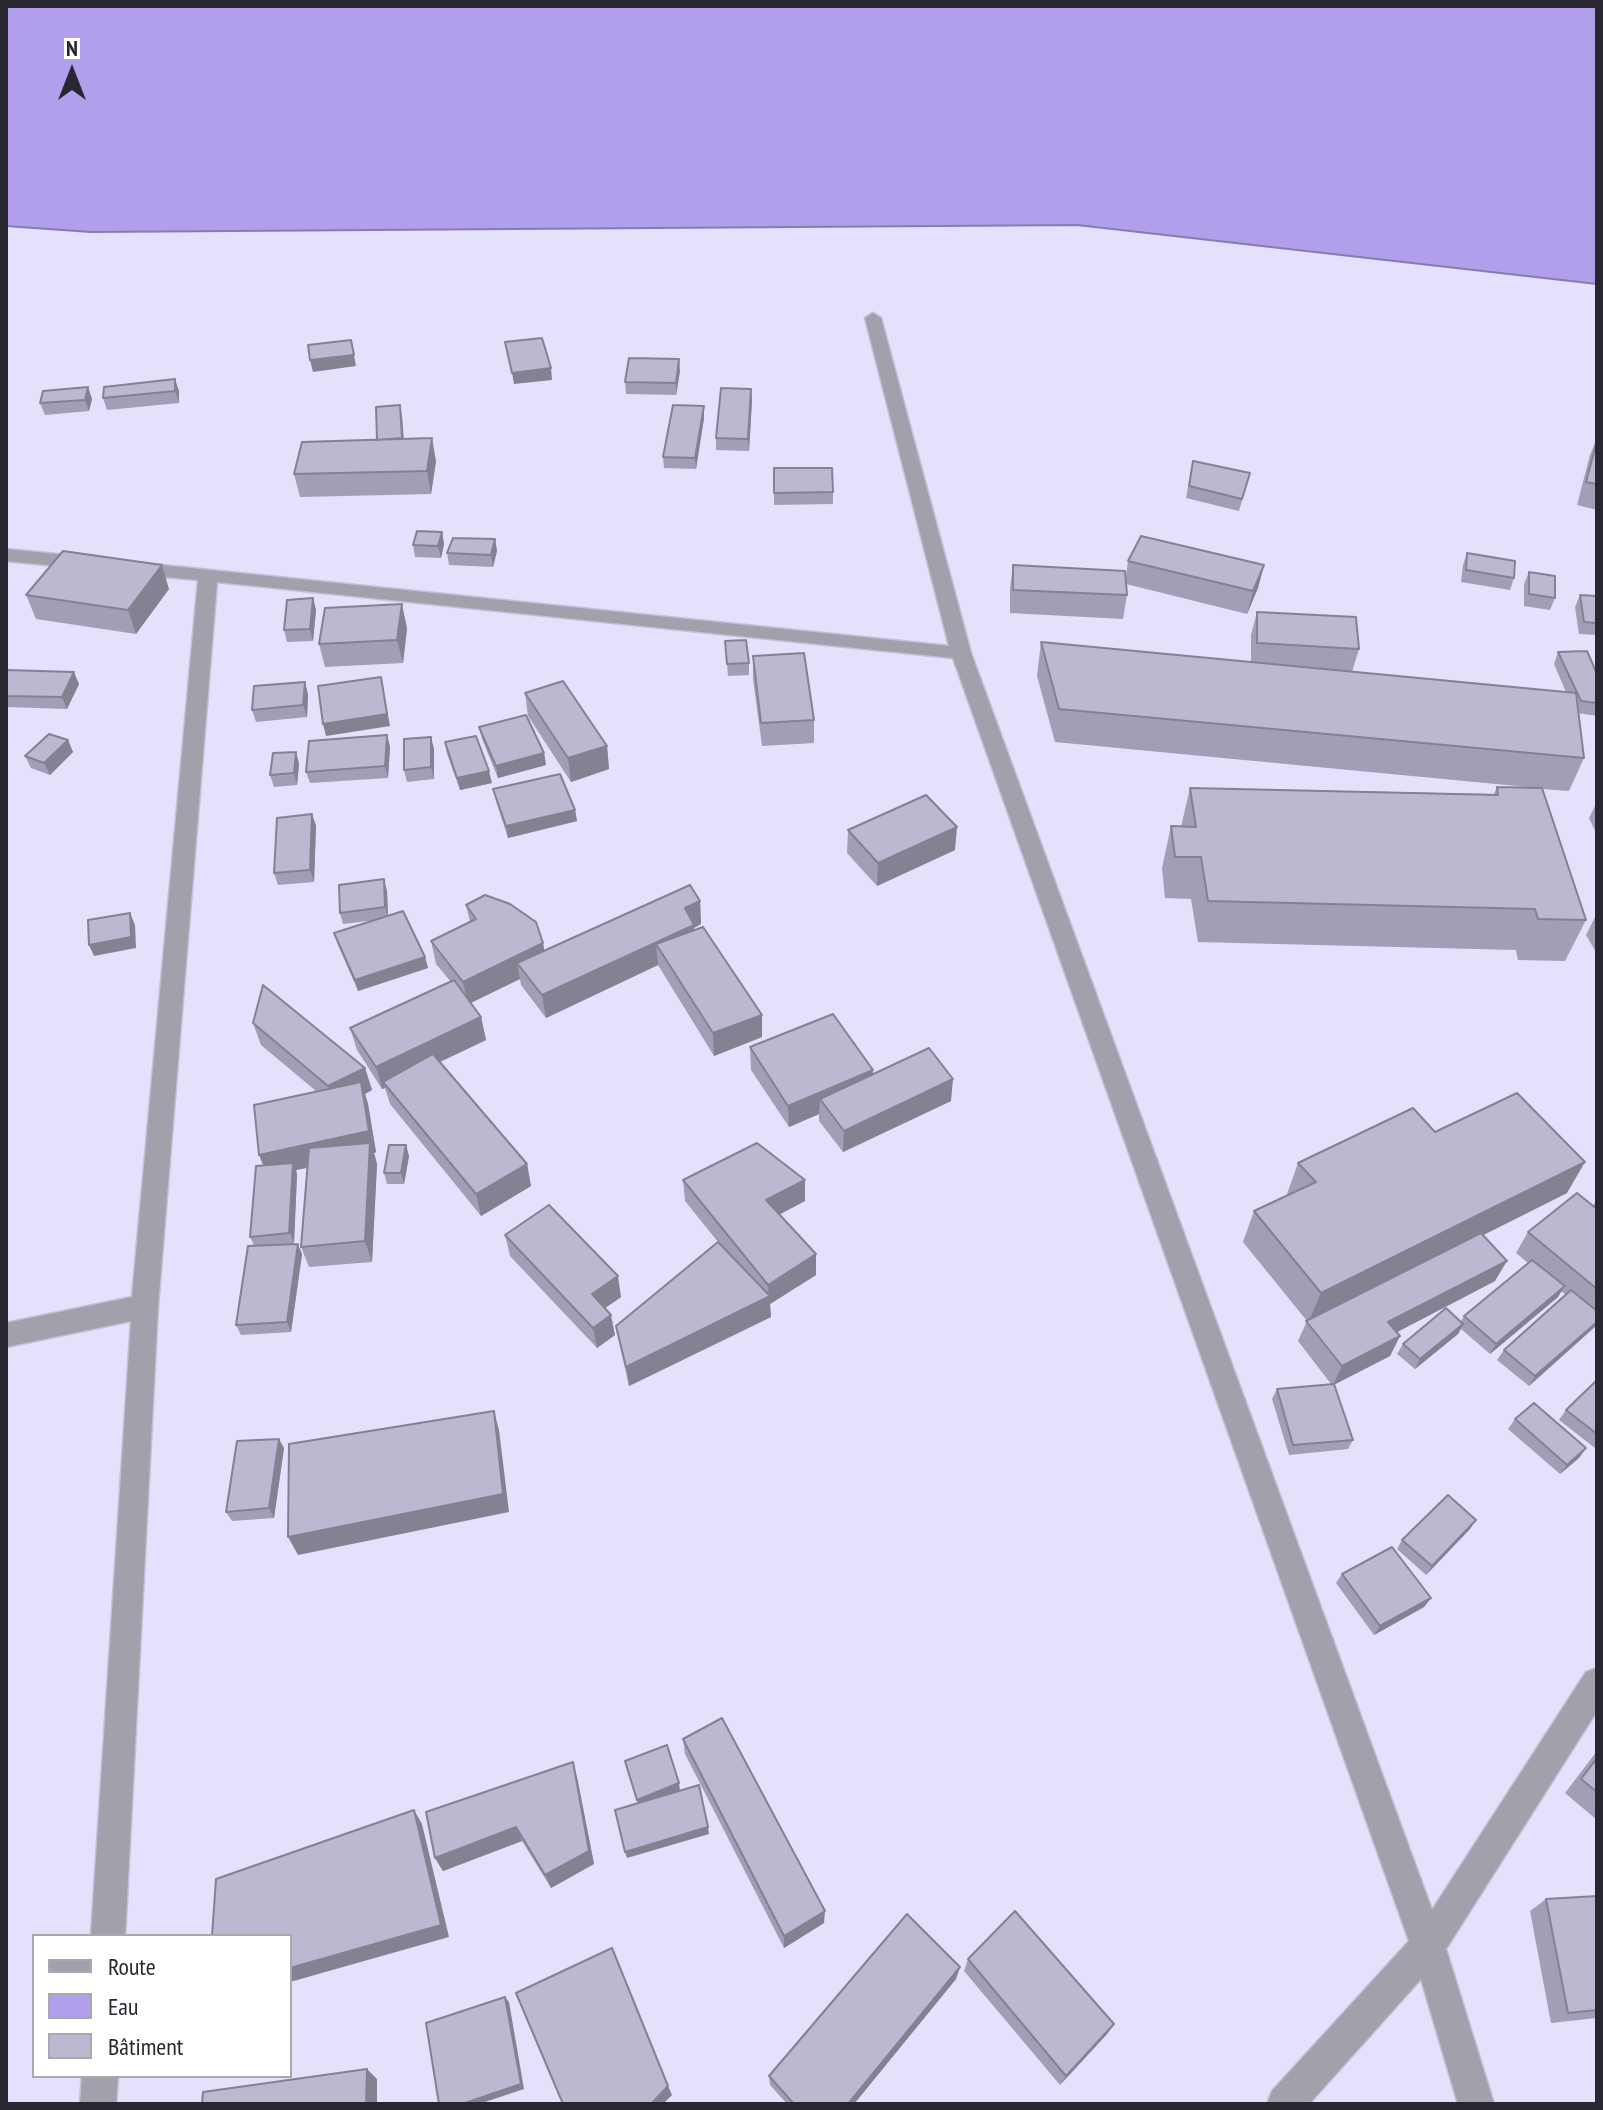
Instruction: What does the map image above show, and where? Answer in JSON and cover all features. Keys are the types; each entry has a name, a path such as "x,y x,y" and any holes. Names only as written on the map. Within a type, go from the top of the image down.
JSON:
{"street":[{"path":"873,318 961,653 1428,1946 1476,2104"},
{"path":"6,555 961,653"},
{"path":"108,1934 145,1306 208,576"},
{"path":"6,1335 145,1306"},
{"path":"1285,2104 1428,1946 1597,1683"},
{"path":"98,2104 100,2078"}],"water":[{"path":"6,6 1597,6 1597,284 1077,225 91,232 6,226"}],"building":[{"path":"542,338 551,368 512,373 505,342"},
{"path":"351,340 354,355 310,360 308,345"},
{"path":"629,358 679,359 676,383 625,382"},
{"path":"175,379 175,391 103,398 104,387"},
{"path":"88,387 85,400 40,403 43,391"},
{"path":"721,388 751,389 748,439 716,438"},
{"path":"400,405 402,438 377,440 376,407"},
{"path":"673,405 704,406 695,458 663,457"},
{"path":"432,438 427,471 294,474 302,442"},
{"path":"1597,441 1597,484 1586,482"},
{"path":"1193,461 1250,473 1242,499 1189,486"},
{"path":"774,468 832,468 833,492 774,493"},
{"path":"417,531 442,532 438,546 413,545"},
{"path":"1141,536 1264,565 1253,591 1128,561"},
{"path":"453,538 495,539 491,555 447,553"},
{"path":"63,551 162,565 128,610 26,595"},
{"path":"1467,553 1515,561 1514,578 1466,570"},
{"path":"1013,565 1125,571 1127,595 1013,590"},
{"path":"1529,572 1555,576 1555,598 1529,594"},
{"path":"1580,595 1597,596 1597,623 1584,622"},
{"path":"313,598 310,629 284,630 287,600"},
{"path":"402,604 397,640 319,644 325,608"},
{"path":"1257,612 1356,617 1359,649 1257,643"},
{"path":"746,640 749,663 727,664 725,641"},
{"path":"1041,642 1576,693 1584,758 1059,709"},
{"path":"1587,651 1597,674 1597,703 1581,701 1558,652"},
{"path":"804,653 814,720 761,723 753,656"},
{"path":"6,670 74,672 62,697 6,696"},
{"path":"381,677 387,714 323,724 318,686"},
{"path":"563,681 607,746 568,758 525,693"},
{"path":"305,682 303,705 252,710 254,686"},
{"path":"526,715 544,753 496,766 479,727"},
{"path":"49,734 68,740 44,763 25,756"},
{"path":"387,735 385,766 306,772 309,741"},
{"path":"476,736 489,771 457,778 445,742"},
{"path":"431,737 431,767 404,770 404,739"},
{"path":"296,752 294,773 270,775 273,753"},
{"path":"560,774 575,810 506,826 493,789"},
{"path":"1497,787 1542,788 1586,920 1538,919 1535,909 1208,901 1201,857 1175,857 1171,826 1196,827 1190,788 1498,795"},
{"path":"926,795 957,827 878,863 848,830"},
{"path":"312,814 310,870 274,873 277,818"},
{"path":"384,879 385,907 340,913 339,885"},
{"path":"690,885 700,901 685,908 694,925 542,995 517,963"},
{"path":"485,895 510,904 536,922 543,943 463,982 431,941 476,919 466,905"},
{"path":"403,911 425,957 355,980 334,933"},
{"path":"130,913 131,937 89,945 88,920"},
{"path":"703,927 762,1015 713,1033 656,944"},
{"path":"454,980 481,1017 376,1067 350,1028"},
{"path":"263,985 365,1068 328,1086 253,1023"},
{"path":"833,1014 873,1070 788,1106 750,1047"},
{"path":"929,1048 953,1079 844,1131 820,1099"},
{"path":"433,1054 527,1164 476,1194 383,1082"},
{"path":"361,1082 369,1131 259,1155 254,1105"},
{"path":"1517,1093 1585,1162 1321,1293 1254,1211 1316,1182 1298,1163 1413,1108 1435,1132"},
{"path":"370,1143 365,1241 301,1247 309,1148"},
{"path":"757,1143 805,1180 766,1200 816,1254 768,1285 683,1180"},
{"path":"389,1145 406,1145 401,1173 384,1173"},
{"path":"293,1163 289,1233 250,1237 256,1166"},
{"path":"1577,1193 1597,1209 1597,1289 1528,1232"},
{"path":"549,1205 618,1276 592,1294 611,1315 593,1328 505,1235"},
{"path":"1481,1233 1507,1261 1388,1322 1400,1336 1342,1366 1306,1321"},
{"path":"718,1242 770,1296 626,1367 616,1326"},
{"path":"298,1244 287,1322 236,1325 248,1246"},
{"path":"1532,1260 1565,1286 1496,1344 1464,1316"},
{"path":"1571,1290 1597,1311 1597,1322 1535,1376 1504,1350"},
{"path":"1446,1308 1463,1324 1420,1359 1403,1344"},
{"path":"1597,1380 1597,1434 1566,1410"},
{"path":"1334,1384 1353,1440 1293,1445 1277,1389"},
{"path":"1534,1403 1586,1448 1567,1465 1515,1419"},
{"path":"494,1411 503,1494 288,1537 289,1444"},
{"path":"279,1439 269,1508 226,1512 237,1441"},
{"path":"1448,1495 1476,1520 1432,1566 1402,1540"},
{"path":"1392,1547 1431,1598 1380,1626 1342,1574"},
{"path":"722,1718 825,1911 784,1936 683,1739"},
{"path":"667,1745 679,1783 637,1800 625,1761"},
{"path":"1597,1758 1597,1792 1581,1779"},
{"path":"573,1762 589,1851 545,1875 516,1827 435,1858 426,1812"},
{"path":"699,1785 708,1827 625,1852 615,1810"},
{"path":"414,1810 441,1925 292,1967 292,1934 212,1934 216,1879"},
{"path":"1597,1896 1597,2010 1568,2013 1546,1899"},
{"path":"1015,1911 1114,2024 1066,2076 968,1959"},
{"path":"907,1914 960,1967 848,2104 794,2104 769,2076"},
{"path":"612,1948 668,2086 651,2104 563,2104 516,1993"},
{"path":"505,1997 521,2084 462,2104 439,2104 426,2023"},
{"path":"367,2069 366,2104 202,2104 203,2092"}]}
